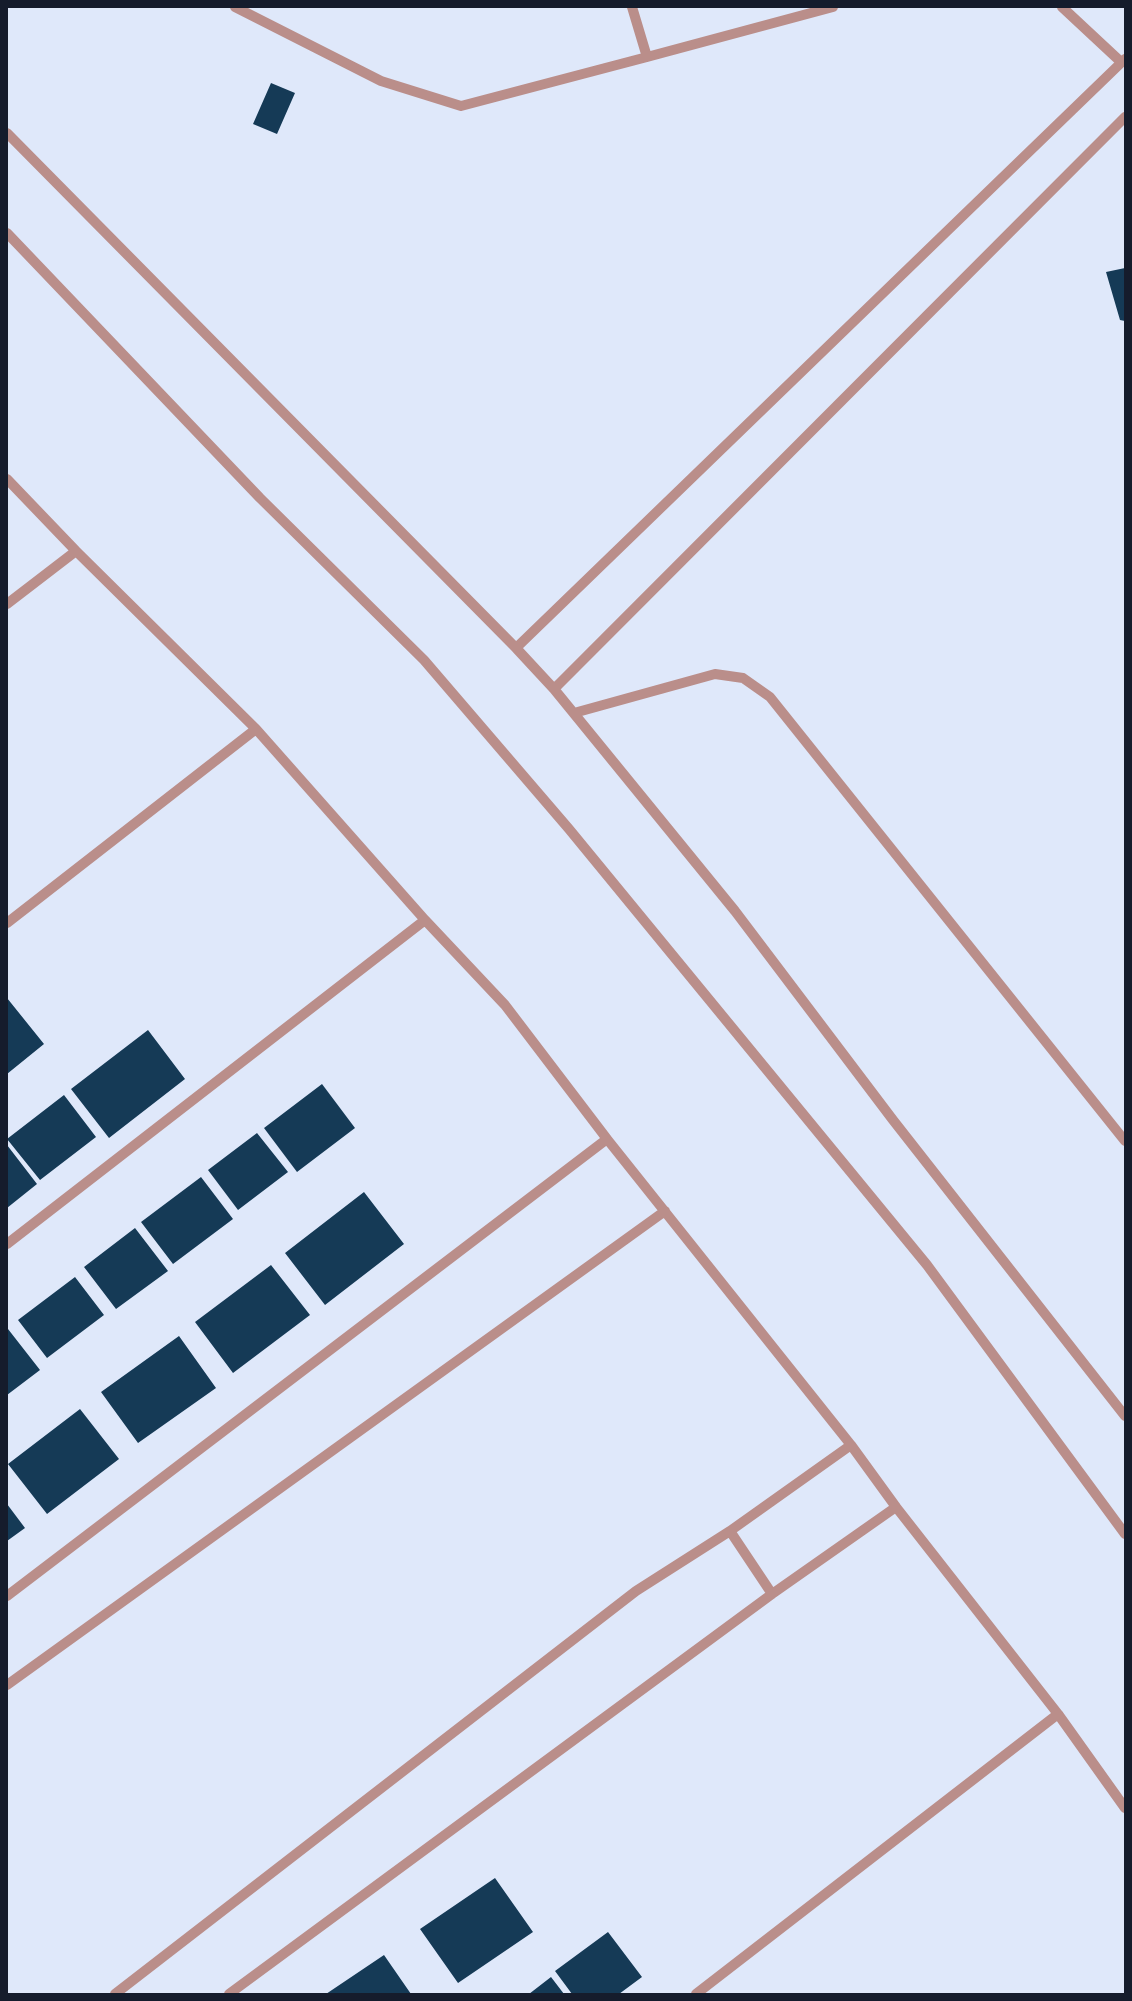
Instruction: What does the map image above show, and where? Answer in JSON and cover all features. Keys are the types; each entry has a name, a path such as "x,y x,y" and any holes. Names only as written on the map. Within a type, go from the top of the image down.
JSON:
{"street":[{"path":"236,7 381,81 461,106 833,7"},
{"path":"632,7 647,57"},
{"path":"516,648 1123,61 1062,7"},
{"path":"554,689 1125,117"},
{"path":"7,133 516,648 554,689 736,911 893,1120 1125,1416"},
{"path":"7,233 260,498 424,660 564,823 927,1265 1125,1534"},
{"path":"7,479 76,551 256,730 425,920 505,1005 607,1139 851,1444 896,1507 1058,1714 1125,1808"},
{"path":"7,604 76,551"},
{"path":"574,713 715,674 743,678 770,697 1125,1141"},
{"path":"7,923 256,730"},
{"path":"7,1244 425,920"},
{"path":"7,1596 607,1139"},
{"path":"7,1685 665,1210"},
{"path":"115,1994 636,1591 730,1531 851,1444"},
{"path":"229,1994 772,1594 896,1507"},
{"path":"730,1531 772,1594"},
{"path":"696,1994 1058,1714"}],"building":[{"path":"271,83 295,93 277,134 253,124"},
{"path":"1125,268 1125,321 1120,320 1106,272"},
{"path":"7,998 44,1044 7,1074"},
{"path":"148,1030 185,1079 109,1138 71,1089"},
{"path":"322,1084 355,1128 297,1172 264,1128"},
{"path":"64,1095 96,1137 40,1180 7,1139"},
{"path":"257,1133 288,1172 238,1210 208,1170"},
{"path":"7,1145 37,1184 7,1208"},
{"path":"201,1177 233,1219 173,1264 141,1222"},
{"path":"364,1192 404,1244 325,1305 285,1253"},
{"path":"135,1228 168,1271 116,1309 84,1267"},
{"path":"271,1265 310,1315 233,1373 195,1322"},
{"path":"75,1277 104,1315 47,1358 18,1320"},
{"path":"8,1329 40,1370 7,1395 7,1330"},
{"path":"179,1336 216,1388 138,1443 101,1392"},
{"path":"80,1409 119,1459 47,1514 8,1464"},
{"path":"7,1504 25,1528 7,1541"},
{"path":"495,1878 533,1932 458,1983 420,1929"},
{"path":"608,1932 642,1977 619,1994 572,1994 555,1971"},
{"path":"384,1955 411,1994 326,1994"},
{"path":"551,1977 564,1994 529,1994"}]}
